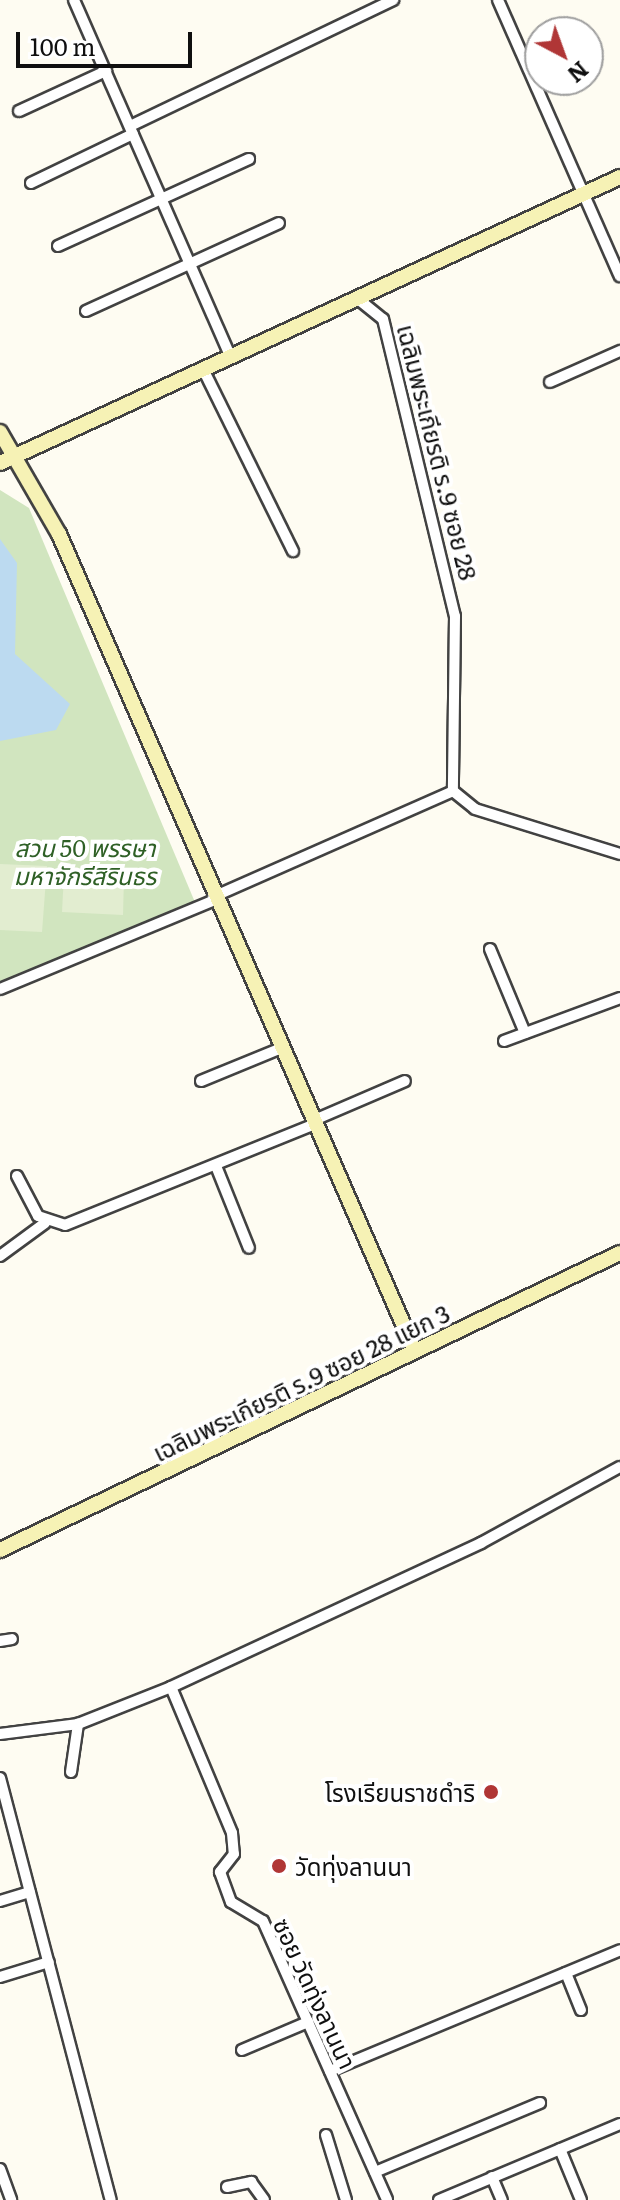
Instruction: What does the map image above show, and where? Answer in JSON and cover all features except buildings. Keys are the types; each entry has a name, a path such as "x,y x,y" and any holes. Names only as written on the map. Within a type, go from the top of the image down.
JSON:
{"main road":[{"path":"6,460 620,177"},
{"path":"0,432 6,460 59,534 279,1049 415,1351"},
{"name":"เฉลิมพระเกียรติ ร.9 ซอย 28 แยก 3","path":"0,1550 620,1253"}],"street":[{"path":"74,0 231,357"},
{"path":"31,183 393,0"},
{"path":"498,0 620,276"},
{"path":"19,111 106,71"},
{"path":"58,246 249,159"},
{"path":"86,311 279,223"},
{"name":"เฉลิมพระเกียรติ ร.9 ซอย 28","path":"358,299 383,319 453,603 453,791"},
{"path":"550,382 620,351"},
{"path":"204,371 293,551"},
{"path":"0,989 453,791 475,809 620,854"},
{"path":"490,949 525,1033"},
{"path":"504,1041 620,998"},
{"path":"201,1081 279,1049"},
{"path":"0,1256 45,1223 83,1219 216,1166 405,1081"},
{"path":"216,1166 249,1248"},
{"path":"17,1176 45,1223"},
{"path":"0,1734 78,1724 171,1687 481,1543 620,1467"},
{"path":"0,1641 12,1639"},
{"name":"ซอย วัดทุ่งลานนา","path":"171,1687 232,1833 234,1854 220,1872 231,1902 263,1921 387,2200"},
{"path":"71,1772 78,1724"},
{"path":"0,1778 111,2200"},
{"path":"0,1901 30,1892"},
{"path":"330,2071 620,1950"},
{"path":"0,1977 49,1962"},
{"path":"566,1973 581,2010"},
{"path":"242,2050 308,2022"},
{"path":"375,2172 540,2103"},
{"path":"439,2200 620,2124"},
{"path":"326,2135 346,2200"},
{"path":"560,2149 581,2200"},
{"path":"0,2169 11,2200"},
{"path":"492,2177 502,2200"},
{"path":"227,2187 251,2182 264,2200"}],"green space":[{"name":"สวน 50 พรรษา มหาจักรีสิรินธร","path":"0,490 29,508 197,907 0,987"},
{"path":"0,864 47,866 42,932 0,930"},
{"path":"64,874 124,877 123,915 62,912"}],"water":[{"path":"0,539 17,563 15,654 70,704 56,730 0,741"}],"place":[{"name":"โรงเรียนราชดำริ","path":"491,1792"},
{"name":"วัดทุ่งลานนา","path":"279,1866"}]}
